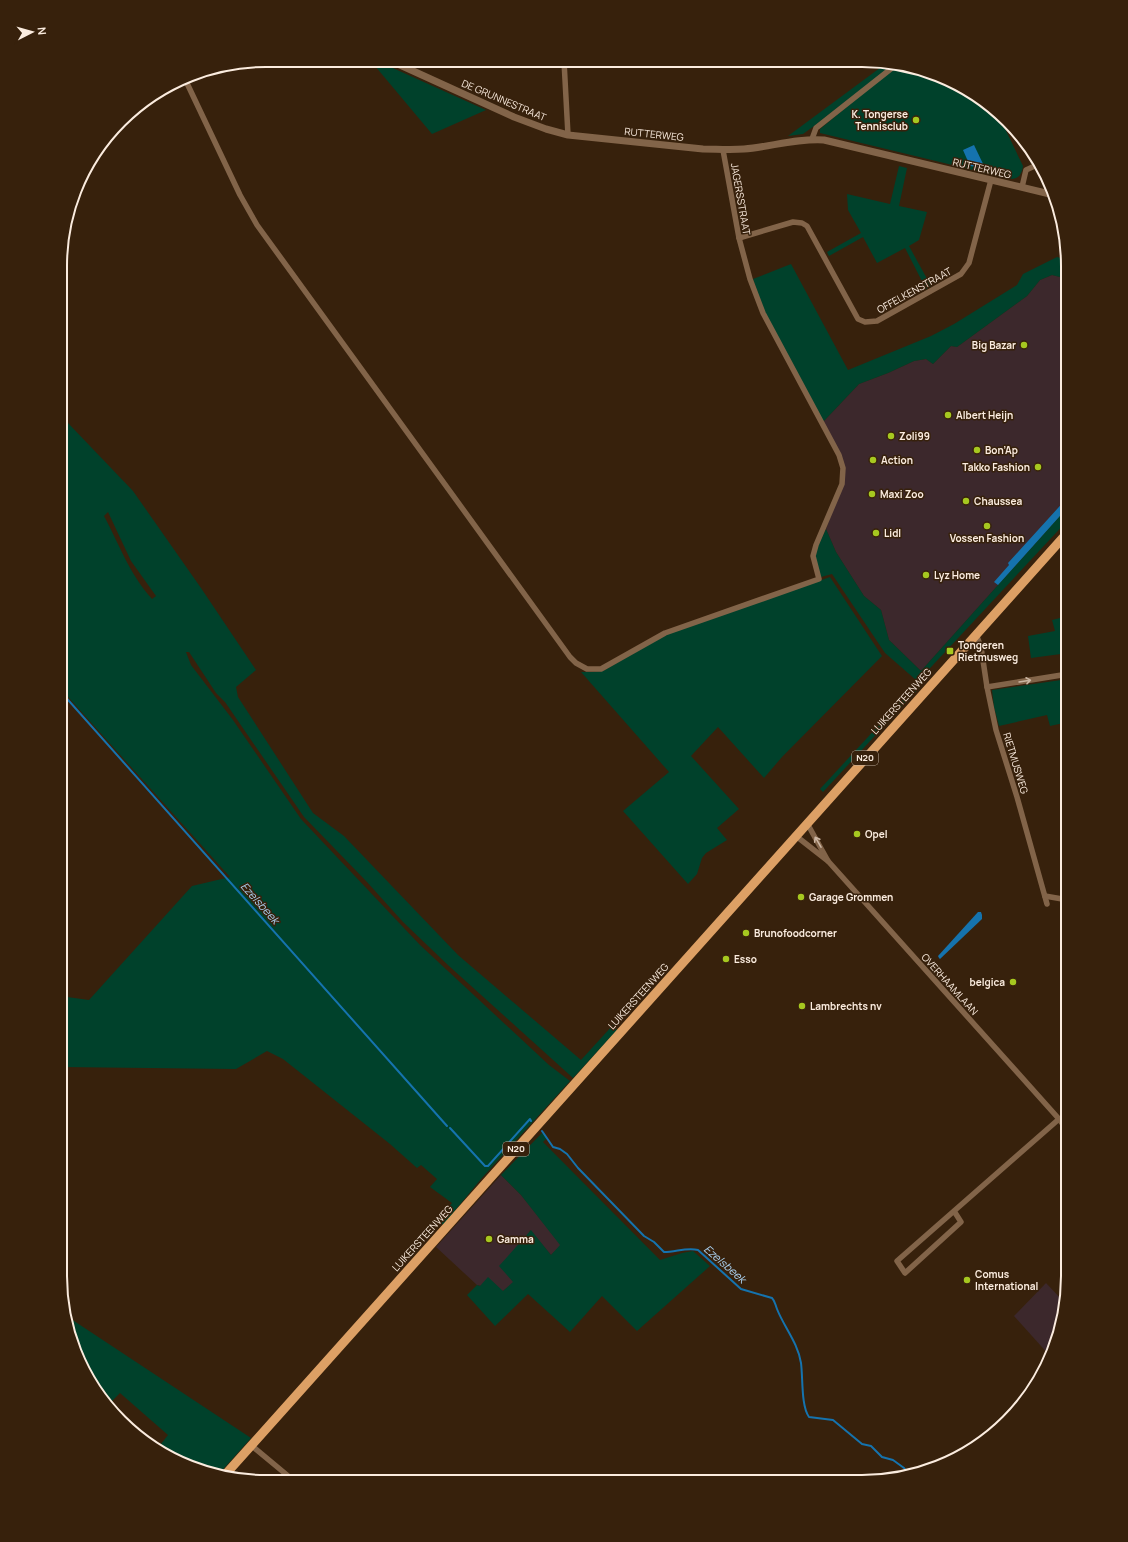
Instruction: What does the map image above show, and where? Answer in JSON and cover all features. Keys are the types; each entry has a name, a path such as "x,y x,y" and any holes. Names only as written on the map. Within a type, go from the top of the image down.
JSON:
{"main road":[{"name":"LUIKERSTEENWEG","path":"228,1471 1061,540"}],"street":[{"name":"DE GRUNNESTRAAT","path":"404,67 514,117 546,129 568,135"},
{"path":"564,67 568,135"},
{"path":"812,139 816,128 890,69"},
{"name":"JAGERSSTRAAT","path":"187,83 240,195 261,230 570,657 576,664 588,669 601,669 665,633 819,579 813,556 816,545 842,484 843,468 839,454 763,314 750,279 742,251 723,150"},
{"name":"RUTTERWEG","path":"568,135 723,150 743,149 812,139 824,140 1022,187 1026,170 1034,166"},
{"name":"OFFELKENSTRAAT","path":"739,238 793,222 802,223 807,226 858,319 864,322 877,322 961,274 968,263 991,180"},
{"path":"1022,187 1047,193"},
{"name":"RIETMUSWEG","path":"976,634 981,647 987,687 996,730 1017,797 1047,904"},
{"path":"987,687 1061,675"},
{"name":"OVERHAAMLAAN","path":"807,823 828,861"},
{"name":"OVERHAAMLAAN","path":"796,836 828,861 1061,1122"},
{"path":"1045,896 1061,899"},
{"path":"954,1211 961,1222 905,1272 897,1261 954,1211 1059,1119"},
{"path":"252,1446 287,1475"}],"shaded area":[{"path":"1052,275 1061,277 1061,515 921,671 889,640 881,610 864,596 836,552 826,529 845,476 823,422 859,384 914,361 926,359 933,364 951,346 957,347 1027,296 1040,280"},
{"path":"501,1175 521,1195 561,1245 551,1255 530,1230 514,1282 503,1291 477,1285 436,1247"},
{"path":"1046,1283 1060,1297 1054,1328 1046,1352 1014,1316"}],"green space":[{"path":"376,67 391,67 486,110 432,134"},
{"path":"880,68 887,69 803,134 788,136"},
{"name":"K. Tongerse Tennisclub","path":"892,70 901,71 938,82 962,94 983,108 1004,126 1023,166 1018,177 1013,179 1006,178 820,133 820,129"},
{"path":"899,166 907,168 899,206 927,212 919,240 909,246 931,286 926,289 905,248 877,263 863,237 829,256 827,252 861,233 848,210 847,194 890,204"},
{"path":"1057,257 1061,258 1061,277 1052,275 1040,280 1027,296 957,347 951,346 933,364 926,359 914,361 859,384 823,422 764,311 753,279 791,264 848,370 931,336 954,324 1017,285 1023,274"},
{"path":"68,423 133,491 256,670 236,687 238,697 313,813 344,836 458,955 581,1060 613,1025 617,1030 573,1078 449,966 403,922 367,882 304,817 225,702 216,693 189,652 186,652 191,665 233,720 301,819 420,945 549,1065 570,1081 481,1179 443,1225 439,1220 452,1203 430,1187 437,1179 421,1165 417,1168 390,1144 283,1059 267,1051 236,1069 67,1067 67,997 89,1000 192,886 230,877 67,696","holes":["108,512 131,561 156,596 152,599 137,579 125,559 104,516"]},
{"path":"1061,515 1061,528 919,680 916,680 885,653 832,574 821,577 815,557 818,546 826,529 836,552 864,596 881,610 889,640 921,671"},
{"path":"830,577 882,656 782,757 764,778 718,727 691,756 739,809 717,828 727,840 706,853 702,858 697,874 688,884 623,811 669,772 581,672 603,671 667,634"},
{"path":"1061,618 1061,654 1031,658 1028,636 1055,631 1052,620"},
{"path":"1061,680 1061,724 1050,726 1047,715 999,726 994,707 992,690"},
{"path":"916,685 919,688 823,792 820,789"},
{"path":"542,1133 547,1138 543,1142 660,1260 693,1251 710,1266 637,1331 602,1296 570,1332 528,1294 495,1326 467,1295 477,1285 480,1286 488,1277 503,1291 513,1282 499,1266 531,1230 551,1255 560,1245 521,1195 501,1175"},
{"path":"72,1320 251,1438 222,1470 190,1460 161,1445 168,1435 120,1393 112,1401 101,1387 82,1352"}],"water":[{"path":"974,145 985,168 970,166 963,150"},
{"path":"1061,505 1061,515 998,585 994,582 1009,565 1008,563"},
{"path":"978,912 981,912 982,919 940,959 938,956"}],"waterway":[{"name":"Ezelsbeek","path":"67,699 447,1126"},
{"name":"Ezelsbeek","path":"450,1128 485,1166 488,1166 530,1119 531,1121"},
{"name":"Ezelsbeek","path":"542,1131 553,1147 560,1149 567,1154 578,1168 644,1236 654,1242 664,1252 690,1249 698,1250 741,1289 772,1298 797,1349 802,1369 803,1399 806,1412 809,1417 833,1420 862,1444 871,1446 882,1457 893,1460 905,1470"}],"place":[{"name":"K. Tongerse Tennisclub","path":"916,120"},
{"name":"Big Bazar","path":"1024,345"},
{"name":"Albert Heijn","path":"948,415"},
{"name":"Zoli99","path":"891,436"},
{"name":"Bon’Ap","path":"977,450"},
{"name":"Action","path":"873,460"},
{"name":"Takko Fashion","path":"1038,467"},
{"name":"Maxi Zoo","path":"872,494"},
{"name":"Chaussea","path":"966,501"},
{"name":"Vossen Fashion","path":"987,526"},
{"name":"Lidl","path":"876,533"},
{"name":"Lyz Home","path":"926,575"},
{"name":"Tongeren Rietmusweg","path":"950,651"},
{"name":"Opel","path":"857,834"},
{"name":"Garage Grommen","path":"801,897"},
{"name":"Brunofoodcorner","path":"746,933"},
{"name":"Esso","path":"726,959"},
{"name":"belgica","path":"1013,982"},
{"name":"Lambrechts nv","path":"802,1006"},
{"name":"Gamma","path":"489,1239"},
{"name":"Comus International","path":"967,1280"}]}
